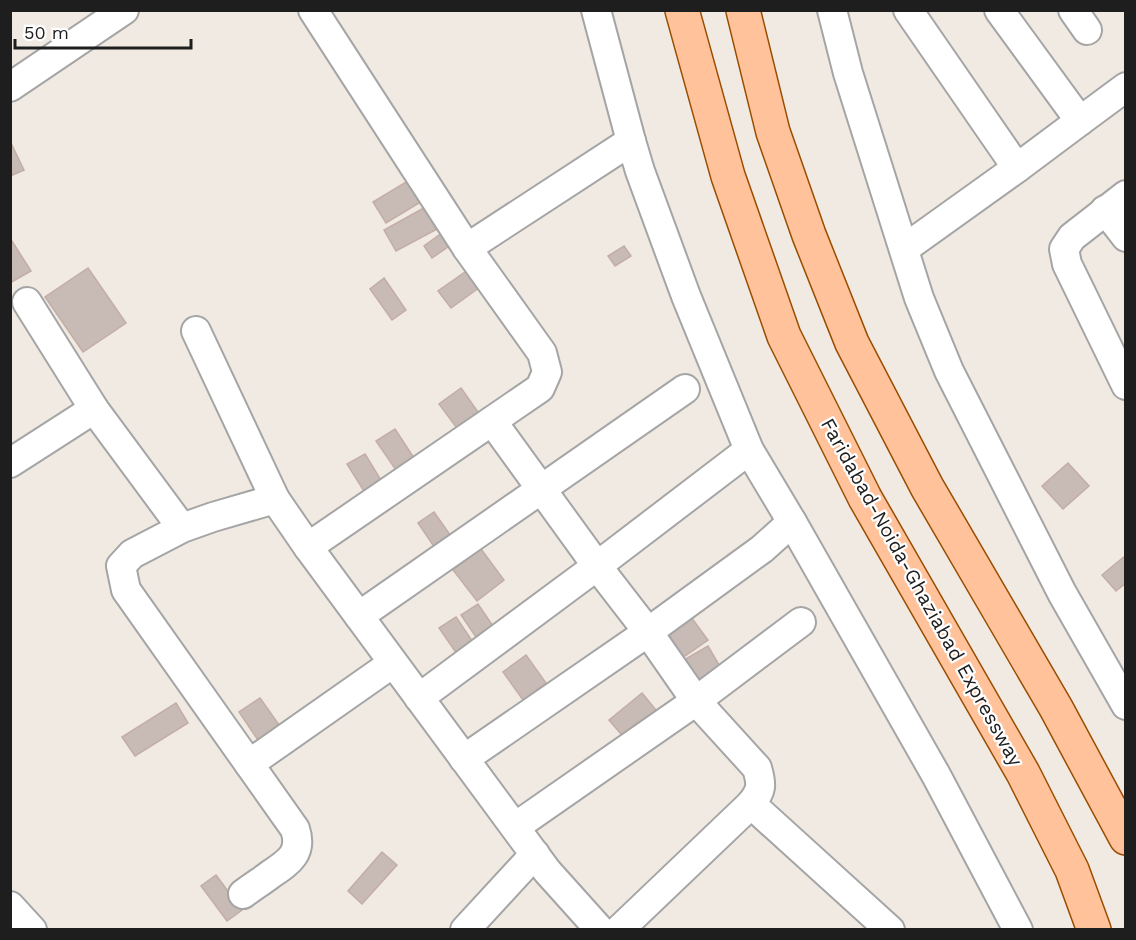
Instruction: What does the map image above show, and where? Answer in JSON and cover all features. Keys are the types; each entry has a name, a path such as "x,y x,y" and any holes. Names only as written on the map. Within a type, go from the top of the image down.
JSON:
{"main road":[{"name":"Faridabad-Noida-Ghaziabad Expressway","path":"682,10 728,176 784,336 865,498 1023,773 1072,870 1094,930"},
{"path":"743,10 773,132 809,235 852,343 927,487 1056,708 1125,838"}],"street":[{"path":"10,87 124,10"},
{"path":"308,547 540,388 547,372 542,353 467,248 313,10"},
{"path":"596,10 631,141 686,296 748,450 792,522 936,775 1018,930"},
{"path":"832,10 848,74 919,297 949,371 1057,583 1125,705"},
{"path":"908,10 1017,168"},
{"path":"999,10 1080,121"},
{"path":"904,249 1125,87"},
{"path":"467,248 631,141"},
{"path":"1125,237 1115,203 1072,237 1064,249 1067,264 1125,385"},
{"path":"27,302 94,409 182,528"},
{"path":"196,331 275,499 547,871 600,930"},
{"path":"359,616 684,389"},
{"path":"10,463 94,409"},
{"path":"492,421 648,632 696,701 757,768 761,780 760,792 751,804 619,930"},
{"path":"419,698 748,450"},
{"path":"243,894 289,861 295,854 298,837 295,829 126,590 121,566 132,554 182,528 275,499"},
{"path":"464,759 648,632 762,549 792,522"},
{"path":"515,827 696,701 801,622"},
{"path":"249,764 393,663"},
{"path":"751,804 890,930"},
{"path":"465,930 535,854"},
{"path":"10,906 32,930"}],"building":[{"path":"10,141 24,170 10,176"},
{"path":"416,176 429,197 386,223 373,202"},
{"path":"429,205 441,227 396,251 384,230"},
{"path":"446,230 455,242 432,258 424,246"},
{"path":"10,238 31,271 10,283"},
{"path":"624,246 631,256 615,266 608,256"},
{"path":"475,265 487,282 451,308 438,291"},
{"path":"88,268 126,323 83,352 45,297"},
{"path":"384,278 406,310 392,320 370,289"},
{"path":"461,388 483,419 462,435 439,404"},
{"path":"395,429 416,461 398,473 376,441"},
{"path":"365,454 384,485 367,496 347,464"},
{"path":"1068,463 1089,486 1063,509 1042,486"},
{"path":"434,512 453,539 437,551 418,523"},
{"path":"481,549 504,580 477,601 453,570"},
{"path":"1126,555 1126,583 1116,591 1102,575"},
{"path":"478,604 497,632 480,643 461,615"},
{"path":"456,617 475,645 459,657 439,628"},
{"path":"691,617 708,640 675,663 659,640"},
{"path":"708,646 722,670 692,688 677,664"},
{"path":"526,655 546,683 523,700 503,672"},
{"path":"642,693 660,715 627,741 609,720"},
{"path":"260,698 282,729 260,743 239,712"},
{"path":"176,703 188,723 135,756 122,737"},
{"path":"382,852 397,865 362,904 348,891"},
{"path":"216,875 242,910 227,921 201,886"}]}
